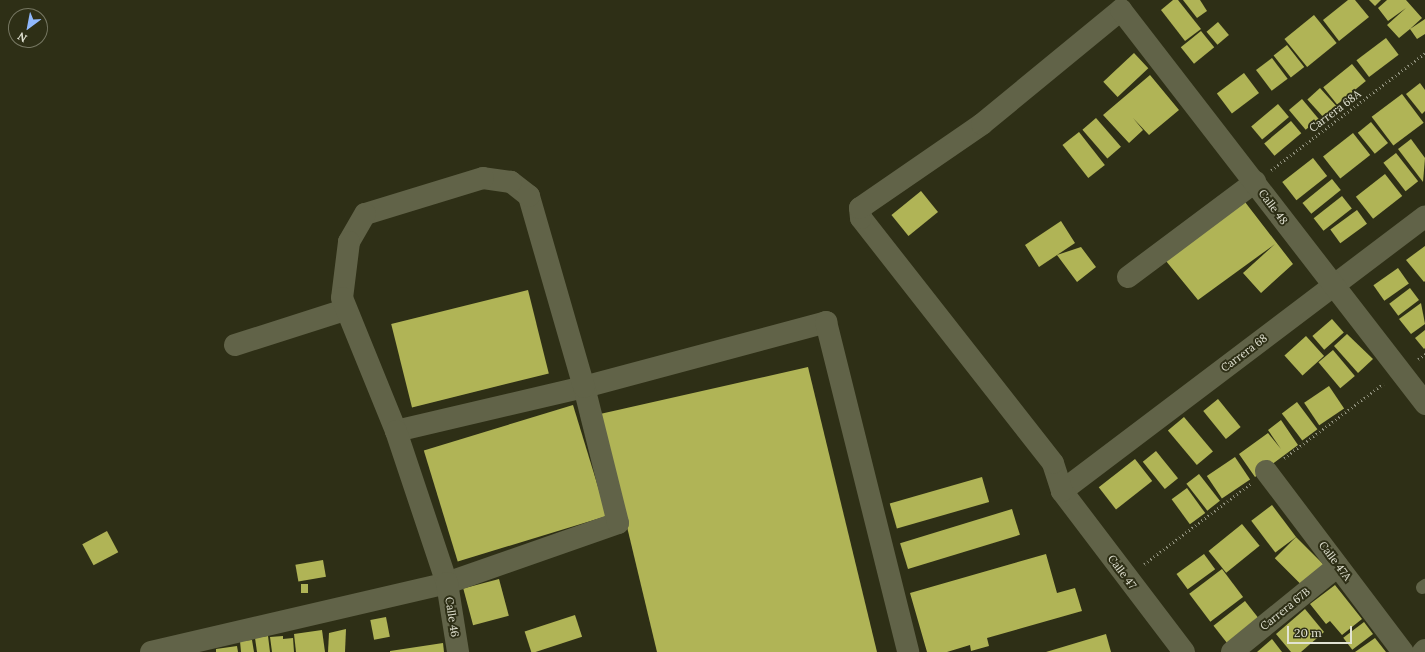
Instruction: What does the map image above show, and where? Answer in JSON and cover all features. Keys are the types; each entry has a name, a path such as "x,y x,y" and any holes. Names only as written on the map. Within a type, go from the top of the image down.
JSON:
{"street":[{"name":"Calle 48","path":"1121,10 1255,182 1332,286 1425,404"},
{"name":"Calle 47","path":"1121,10 982,124 860,208 861,218 1053,463 1062,490 1184,652"},
{"name":"Calle 46","path":"447,582 618,523 584,387 529,196 511,182 483,178 365,214 350,242 342,298 345,310 396,431 447,582 458,652"},
{"path":"1128,277 1255,182"},
{"name":"Carrera 68","path":"1062,490 1425,216"},
{"path":"235,345 345,310"},
{"path":"396,431 584,387 826,322 908,652"},
{"name":"Calle 47A","path":"1266,470 1404,652"},
{"name":"Carrera 67B","path":"1232,652 1338,566"},
{"path":"152,652 447,582"}],"path":[{"name":"Carrera 68A","path":"1255,182 1425,53"}],"building":[{"path":"1173,0 1178,0 1201,29 1185,41 1161,10"},
{"path":"1183,0 1200,0 1207,11 1197,18"},
{"path":"1348,0 1355,0 1369,17 1339,41 1323,20"},
{"path":"1369,0 1381,0 1375,6"},
{"path":"1387,0 1406,0 1422,18 1399,38 1387,25 1406,8 1388,21 1378,8"},
{"path":"1314,15 1337,43 1307,67 1284,39"},
{"path":"1425,19 1425,34 1417,39 1410,29"},
{"path":"1218,22 1229,35 1217,45 1207,32"},
{"path":"1201,31 1214,47 1194,64 1181,47"},
{"path":"1386,38 1399,55 1369,77 1356,60"},
{"path":"1287,45 1304,67 1291,78 1274,55"},
{"path":"1134,53 1148,68 1118,97 1103,82"},
{"path":"1272,58 1288,79 1272,91 1256,70"},
{"path":"1352,64 1366,81 1337,104 1323,87"},
{"path":"1244,73 1259,93 1232,113 1217,93"},
{"path":"1150,75 1179,110 1149,135 1133,118 1143,130 1129,143 1103,115"},
{"path":"1420,83 1425,90 1425,111 1422,114 1406,94"},
{"path":"1320,88 1336,106 1323,117 1307,99"},
{"path":"1402,94 1424,123 1393,146 1372,117"},
{"path":"1302,99 1319,119 1306,130 1289,110"},
{"path":"1278,104 1289,117 1262,140 1251,126"},
{"path":"1096,118 1121,147 1107,158 1082,130"},
{"path":"1291,121 1301,133 1274,156 1264,143"},
{"path":"1371,122 1388,143 1375,154 1358,133"},
{"path":"1079,132 1105,165 1088,178 1062,145"},
{"path":"1353,133 1370,155 1340,178 1323,156"},
{"path":"1411,139 1425,158 1423,182 1398,149"},
{"path":"1396,153 1418,181 1406,191 1383,163"},
{"path":"1313,158 1327,176 1296,200 1282,182"},
{"path":"1385,174 1402,196 1373,219 1356,197"},
{"path":"1332,179 1341,190 1311,214 1302,203"},
{"path":"921,191 938,212 908,236 891,215"},
{"path":"1342,196 1352,209 1323,231 1314,218"},
{"path":"1245,202 1293,264 1261,293 1243,273 1275,244 1198,300 1166,261"},
{"path":"1357,210 1367,224 1340,243 1330,229"},
{"path":"1061,221 1075,243 1039,267 1025,245"},
{"path":"1425,246 1425,281 1424,282 1406,260"},
{"path":"1081,247 1096,267 1077,282 1057,255"},
{"path":"1398,268 1409,284 1384,301 1373,285"},
{"path":"1410,288 1419,300 1398,316 1389,304"},
{"path":"528,290 549,373 412,408 391,324"},
{"path":"1421,303 1425,324 1411,334 1399,319"},
{"path":"1332,319 1344,333 1324,350 1312,336"},
{"path":"1425,330 1425,348 1424,349 1415,338"},
{"path":"1347,334 1373,359 1358,373 1334,346"},
{"path":"1306,336 1324,356 1303,375 1284,355"},
{"path":"1333,350 1355,376 1340,388 1318,362"},
{"path":"808,367 877,652 657,652 600,414"},
{"path":"1329,386 1344,408 1319,425 1304,403"},
{"path":"1218,399 1241,427 1226,439 1203,411"},
{"path":"1297,402 1317,429 1302,441 1282,413"},
{"path":"573,405 607,516 458,562 424,451"},
{"path":"1184,417 1213,451 1197,465 1168,430"},
{"path":"1281,420 1298,445 1255,477 1239,454 1268,433 1281,449 1268,430"},
{"path":"1156,451 1178,478 1165,489 1143,462"},
{"path":"1235,457 1250,479 1222,498 1207,476"},
{"path":"1135,459 1152,481 1116,509 1099,487"},
{"path":"1199,474 1220,501 1207,511 1186,484"},
{"path":"982,477 989,502 897,528 890,503"},
{"path":"1187,488 1205,513 1190,524 1172,499"},
{"path":"1272,505 1296,537 1275,553 1251,521"},
{"path":"1012,509 1020,535 908,569 900,543"},
{"path":"1242,524 1260,546 1226,573 1209,551"},
{"path":"107,531 118,552 94,565 82,544"},
{"path":"1296,537 1324,565 1303,586 1275,558"},
{"path":"1046,554 1057,593 1075,588 1082,611 987,638 989,646 971,651 970,645 947,652 927,652 910,593"},
{"path":"1204,554 1215,569 1188,589 1176,574"},
{"path":"323,560 326,577 298,582 295,565"},
{"path":"1222,569 1243,597 1210,622 1189,594"},
{"path":"499,579 509,616 473,625 463,589"},
{"path":"301,584 308,584 308,593 301,593"},
{"path":"1335,585 1362,619 1342,635 1330,621 1326,624 1310,604"},
{"path":"1245,601 1259,619 1228,644 1213,626"},
{"path":"1305,609 1324,632 1301,652 1291,652 1276,634"},
{"path":"575,615 582,637 536,652 531,652 525,631"},
{"path":"386,617 390,637 374,640 370,620"},
{"path":"1364,622 1373,634 1352,650 1343,638"},
{"path":"346,629 345,652 328,652 329,633"},
{"path":"322,630 325,652 296,652 294,634"},
{"path":"1106,634 1111,652 1046,652"},
{"path":"268,636 270,652 257,652 255,638"},
{"path":"283,636 283,639 293,638 294,652 272,652 270,637"},
{"path":"1375,638 1386,652 1355,652"},
{"path":"1272,639 1282,652 1257,652"},
{"path":"252,640 254,652 241,652 240,641"},
{"path":"443,643 444,652 390,652 390,651"},
{"path":"237,646 238,652 216,652 216,649"}]}
